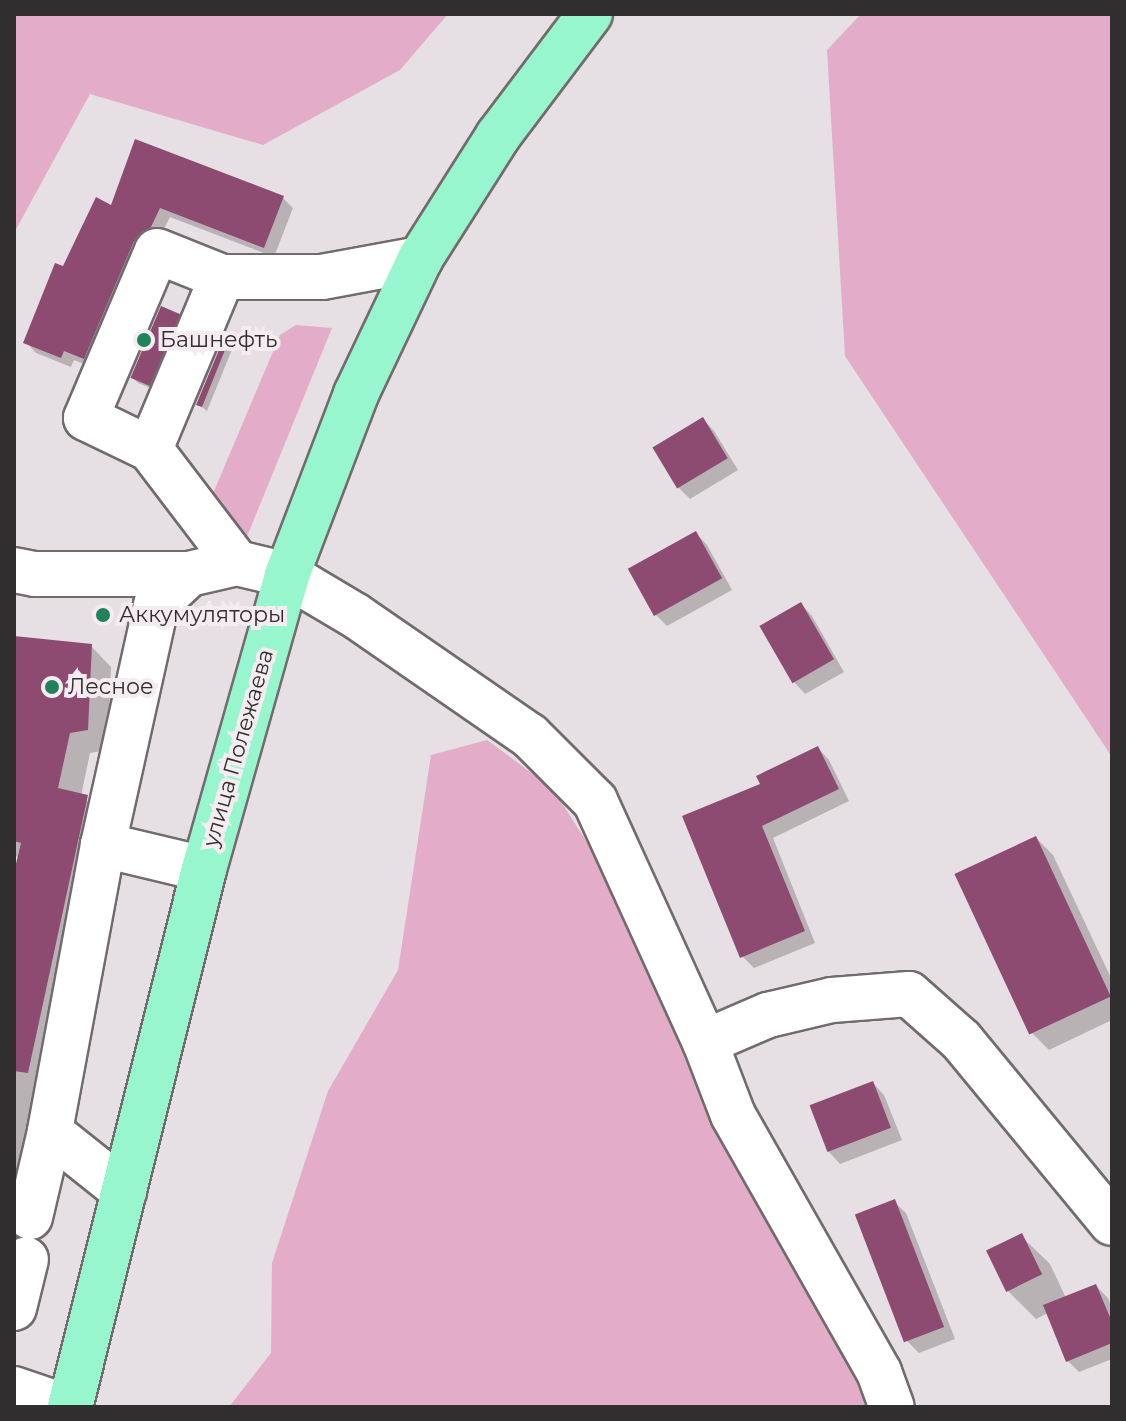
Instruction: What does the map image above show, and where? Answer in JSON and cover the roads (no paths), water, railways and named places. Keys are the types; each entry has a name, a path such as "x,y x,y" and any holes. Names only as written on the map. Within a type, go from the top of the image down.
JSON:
{"main road":[{"name":"улица Полежаева","path":"69,1407 204,869 287,575 356,394 420,259 533,87 590,14"}],"lane":[{"path":"237,563 150,449 86,418 157,251 222,277 322,277 420,259"},
{"path":"150,449 222,277"},
{"path":"14,570 35,574 189,574 237,563 287,575 356,616 530,736 595,801 705,1042 733,1115 879,1372 892,1407"},
{"path":"14,1308 103,845 156,605 189,574"},
{"path":"103,845 204,869"},
{"path":"705,1042 781,1012 832,1000 909,994 961,1040 1112,1223"},
{"path":"50,1132 124,1191"},
{"path":"14,1389 69,1407"}],"place":[{"name":"Башнефть","path":"144,340"},
{"name":"Аккумуляторы","path":"103,615"},
{"name":"Лесное","path":"52,687"}]}
